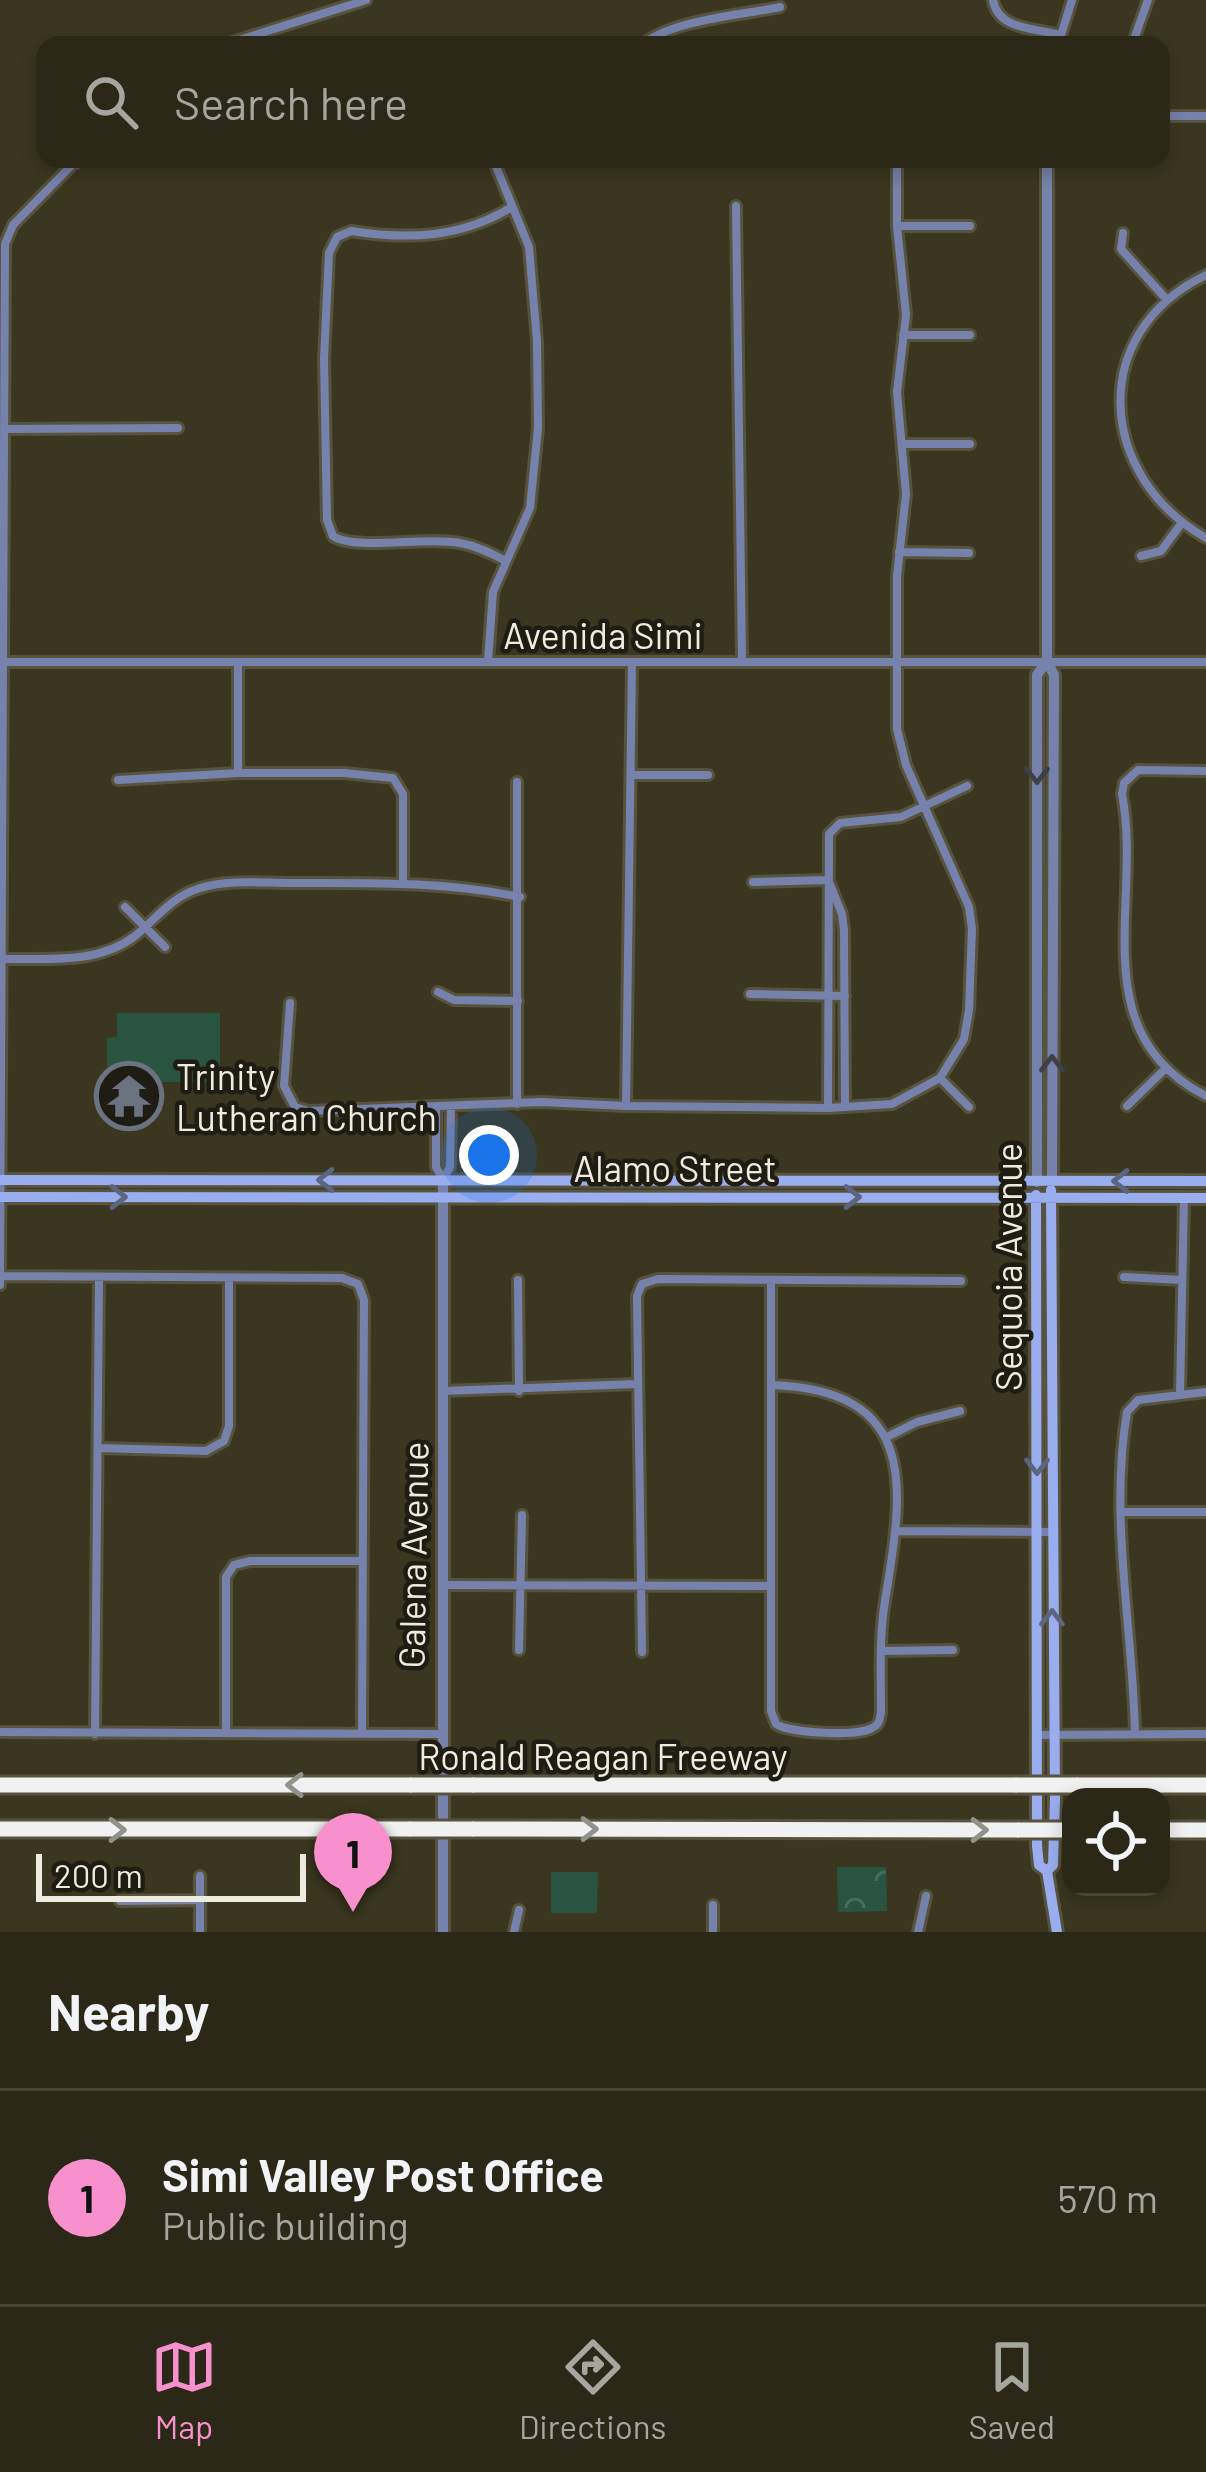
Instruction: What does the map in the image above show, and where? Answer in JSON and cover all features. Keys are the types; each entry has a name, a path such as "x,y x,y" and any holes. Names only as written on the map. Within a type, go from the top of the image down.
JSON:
{"highway":[{"name":"Ronald Reagan Freeway","path":"4,1785 1206,1785"},
{"name":"Ronald Reagan Freeway","path":"0,1829 1062,1830"},
{"path":"1170,1830 1206,1830"}],"main road":[{"name":"Alamo Street","path":"0,1180 1206,1180"},
{"name":"Sequoia Avenue","path":"1037,1181 1037,1846 1039,1865 1047,1871 1057,1932"},
{"name":"Sequoia Avenue","path":"1047,1871 1053,1865 1052,1181"},
{"name":"Alamo Street","path":"0,1198 1206,1198"}],"street":[{"path":"252,36 366,0"},
{"path":"993,0 999,17 1009,24 1046,36"},
{"path":"1060,36 1072,0"},
{"path":"1135,36 1148,0"},
{"path":"655,36 780,7"},
{"path":"1170,116 1206,116"},
{"path":"69,168 5,237 0,1279 342,1278 358,1284 363,1292 362,1732"},
{"path":"488,661 490,605 530,508 538,428 532,277 525,233 497,168"},
{"path":"290,1003 286,1097 308,1112 517,1103 828,1108 892,1104 940,1078 958,1053 968,1025 972,929 962,886 901,750 899,552 906,494 897,392 906,292 897,226 897,168"},
{"name":"Sequoia Avenue","path":"1047,168 1047,661 1054,675 1052,1181"},
{"path":"736,206 742,661"},
{"path":"506,561 458,542 351,544 333,536 327,520 323,359 328,253 337,237 351,231 458,232 512,207"},
{"path":"897,226 970,226"},
{"path":"1123,233 1121,249 1167,300"},
{"path":"1206,275 1167,300 1147,323 1131,352 1121,414 1139,476 1158,503 1206,538"},
{"path":"903,335 970,335"},
{"path":"4,429 178,428"},
{"path":"902,443 970,444"},
{"path":"1142,556 1161,551 1181,524"},
{"path":"899,552 969,553"},
{"name":"Sequoia Avenue","path":"1037,1181 1037,675 1047,661"},
{"name":"Avenida Simi","path":"1,662 1206,662"},
{"path":"238,662 238,773"},
{"path":"626,1106 632,662"},
{"path":"1206,771 1138,770 1124,783 1122,794 1126,986 1141,1033 1166,1068 1206,1096"},
{"path":"118,780 238,773 393,778 403,794 403,883"},
{"path":"632,775 708,775"},
{"path":"517,782 517,1103"},
{"path":"828,1108 828,841 834,827 883,821 967,786"},
{"path":"753,882 828,880"},
{"path":"828,880 842,914 845,1107"},
{"path":"1,965 92,956 121,945 175,899 212,885 403,883 460,886 520,897"},
{"path":"125,907 165,947"},
{"path":"438,992 454,1000 518,1001"},
{"path":"750,994 845,996"},
{"path":"1127,1106 1166,1068"},
{"path":"940,1078 969,1107"},
{"name":"Galena Avenue","path":"436,1107 436,1167 443,1180"},
{"name":"Galena Avenue","path":"442,1932 441,1197 450,1167 451,1107"},
{"path":"1180,1394 1184,1198"},
{"path":"1124,1277 1182,1280"},
{"path":"94,1734 99,1279"},
{"path":"99,1448 206,1450 224,1441 229,1426 229,1279"},
{"path":"642,1652 636,1384 637,1296 642,1284 658,1279 961,1282"},
{"path":"518,1280 518,1391"},
{"path":"771,1280 770,1586 771,1711 776,1724 789,1731 860,1732 874,1727 881,1713 884,1603 897,1531 898,1476 885,1438 865,1414 814,1389 771,1385"},
{"path":"443,1391 636,1384"},
{"path":"1135,1734 1134,1659 1123,1590 1127,1412 1138,1400 1206,1392"},
{"path":"885,1438 917,1422 960,1411"},
{"path":"1123,1512 1206,1512"},
{"path":"518,1650 522,1515"},
{"path":"897,1531 1051,1532"},
{"path":"226,1733 226,1577 234,1565 363,1561"},
{"path":"441,1585 770,1586"},
{"path":"881,1652 953,1650"},
{"path":"0,1732 440,1734"},
{"path":"1036,1735 1206,1734"},
{"path":"200,1876 200,1932"},
{"path":"918,1932 926,1897"},
{"path":"120,1900 200,1900"},
{"path":"713,1905 713,1932"},
{"path":"514,1932 518,1910"}],"green space":[{"path":"117,1013 220,1013 220,1082 149,1082 148,1066 107,1066 107,1038 117,1037"},
{"path":"837,1867 886,1867 887,1911 838,1912"},
{"path":"551,1872 598,1872 597,1913 551,1913"}],"place":[{"name":"Trinity Lutheran Church","path":"129,1096"},
{"name":"Simi Valley Post Office","path":"353,1912"}]}
